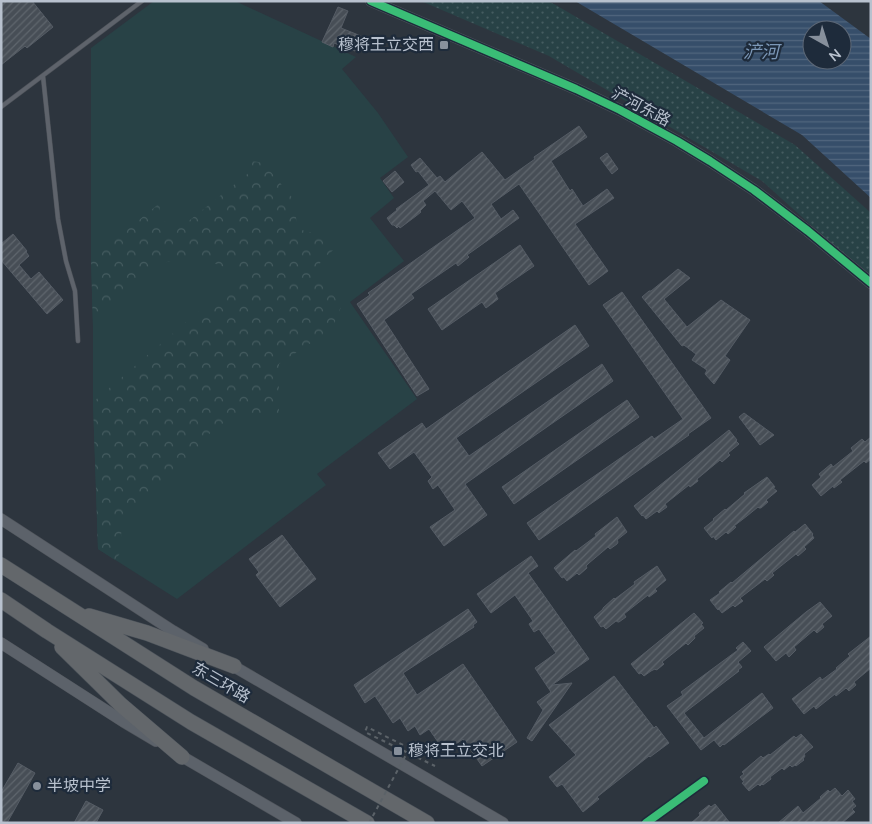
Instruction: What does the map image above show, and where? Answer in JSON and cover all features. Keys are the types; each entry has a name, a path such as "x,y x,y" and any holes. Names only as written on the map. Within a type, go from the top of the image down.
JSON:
{"highway":[{"path":"1,557 28,582"},
{"name":"东三环路","path":"1,565 194,688 428,823"},
{"path":"4,602 46,631 191,722 368,823"},
{"path":"75,611 147,634 234,666"},
{"path":"46,631 120,704 182,757"}],"main road":[{"name":"浐河东路","path":"371,1 576,89 620,110 676,141 754,190 808,230 871,283"},
{"path":"1,519 173,631 503,823"},
{"path":"1,643 124,722 296,823"}],"street":[{"path":"646,823 704,781"}],"lane":[{"path":"1,107 142,1"},
{"path":"43,76 58,219 74,291 78,341"}],"path":[{"path":"403,746 367,727 365,732 435,766"},
{"path":"368,823 407,752"}],"green space":[{"path":"154,1 235,1 356,57 342,69 378,113 408,157 380,178 394,198 370,218 404,261 350,302 417,399 317,474 326,485 177,599 98,549 91,259 91,48"},
{"path":"421,1 547,1 795,145 871,213 871,279 762,181 549,56"},
{"path":"252,161 264,163 294,200 297,226 307,233 320,230 336,248 321,260 318,271 341,307 332,329 279,364 279,415 244,413 214,428 190,459 131,510 121,534 124,548 115,560 98,549 93,402 242,274 203,259 156,263 93,327 91,259 161,202 157,221 185,224 251,171"}],"water":[{"name":"浐河","path":"575,1 819,1 845,20 802,20 802,70 852,70 852,25 871,39 871,198 802,135"}],"building":[{"path":"1,1 32,1 53,27 27,48 25,46 1,65"},
{"path":"338,7 348,11 341,28 361,36 355,51 334,43 333,47 322,42"},
{"path":"579,126 587,137 551,161 570,191 572,189 583,206 607,189 614,198 575,224 608,271 589,285 519,184 491,204 501,219 513,210 519,218 467,255 469,257 458,266 456,263 411,294 414,298 384,320 429,389 417,396 357,304 370,295 368,293 475,218 462,201 451,210 435,191 423,201 426,205 416,216 400,228 399,226 397,228 392,225 387,218 396,209 429,185 411,165 420,158 437,178 440,176 445,182 482,152 505,180"},
{"path":"607,153 618,169 612,174 600,158"},
{"path":"395,171 404,182 392,192 383,181"},
{"path":"13,234 29,256 19,265 31,279 39,272 63,300 47,314 1,260 1,244"},
{"path":"520,245 534,266 495,293 498,299 486,308 482,302 442,330 428,309"},
{"path":"678,269 690,278 664,299 687,327 721,300 750,320 725,356 730,360 714,384 705,374 707,370 692,360 696,354 684,345 682,346 642,297"},
{"path":"622,292 711,418 539,540 527,523 652,436 654,439 683,419 603,305"},
{"path":"575,325 589,346 456,438 469,456 602,364 613,381 465,484 487,515 444,546 430,527 455,510 438,485 433,489 428,481 432,477 414,452 390,469 378,453 422,423 426,429"},
{"path":"627,400 639,417 514,504 502,487"},
{"path":"744,413 774,435 760,445 739,417"},
{"path":"729,430 739,444 728,453 730,455 722,462 720,460 697,479 698,481 690,487 689,485 665,504 667,507 659,513 657,511 646,519 642,516 634,506"},
{"path":"871,437 871,459 866,463 864,461 840,480 842,482 834,488 833,486 821,496 812,485 821,477 819,474 831,464 833,467 853,451 851,448 862,439 865,442"},
{"path":"767,477 775,487 773,488 777,491 766,500 768,502 761,508 758,507 734,526 736,527 728,534 726,532 716,540 713,536 712,538 704,528 744,493"},
{"path":"617,517 627,532 617,540 617,544 610,549 608,547 589,563 586,566 587,568 579,575 577,573 567,581 564,577 562,578 554,568 575,550 596,536 595,534"},
{"path":"805,524 814,538 804,547 806,549 798,556 796,554 772,573 774,575 767,581 765,579 740,598 743,601 735,607 733,605 722,613 718,610 710,600"},
{"path":"282,535 316,579 280,607 256,575 259,572 249,559"},
{"path":"531,556 538,566 528,573 589,659 552,685 572,683 532,741 527,738 543,710 537,702 551,692 535,668 556,653 539,629 534,632 529,624 533,621 515,595 491,613 477,594"},
{"path":"657,566 666,580 655,589 657,591 649,597 648,595 624,614 626,617 619,622 616,621 606,629 603,626 601,627 594,617 614,598"},
{"path":"820,602 832,616 822,624 824,627 817,633 814,630 794,647 796,650 789,657 786,653 776,661 764,647"},
{"path":"468,609 477,622 473,625 474,627 403,673 417,695 463,664 517,742 482,766 463,739 445,752 429,729 420,735 415,726 408,731 400,718 393,723 375,696 365,703 354,685"},
{"path":"694,613 703,623 701,624 704,628 694,636 695,638 688,645 686,643 662,662 664,664 658,669 644,676 641,673 639,674 631,664"},
{"path":"871,636 871,668 854,682 856,685 849,691 846,688 816,709 814,706 804,714 792,699 820,677 822,680 837,669 850,656 848,654"},
{"path":"743,642 751,651 738,662 742,667 739,671 684,713 704,738 762,693 773,708 724,745 720,747 714,740 701,750 667,706 683,695 681,692 738,650 736,648"},
{"path":"614,676 654,728 656,726 669,743 649,756 597,797 599,799 583,812 562,784 557,787 549,777 576,755 549,725"},
{"path":"801,734 813,747 804,754 804,760 796,766 792,767 790,765 784,770 782,768 763,785 760,786 758,784 749,791 742,783 744,782 740,777 744,774 742,772 761,756 763,758 770,755 794,736 796,738"},
{"path":"18,763 35,773 7,823 1,823 1,792"},
{"path":"835,788 842,796 848,790 855,799 852,801 856,806 852,809 855,812 842,823 778,823 798,806 803,813 828,790 830,792"},
{"path":"86,801 103,810 96,823 74,823"},
{"path":"715,804 730,823 691,823 709,805 711,807"}],"cycle path":[{"path":"371,1 576,89 677,141 754,190 808,231 871,283"},
{"path":"646,823 704,781"}],"place":[{"name":"穆将王立交西","path":"444,45"},
{"name":"穆将王立交北","path":"398,751"},
{"name":"半坡中学","path":"37,786"}]}
